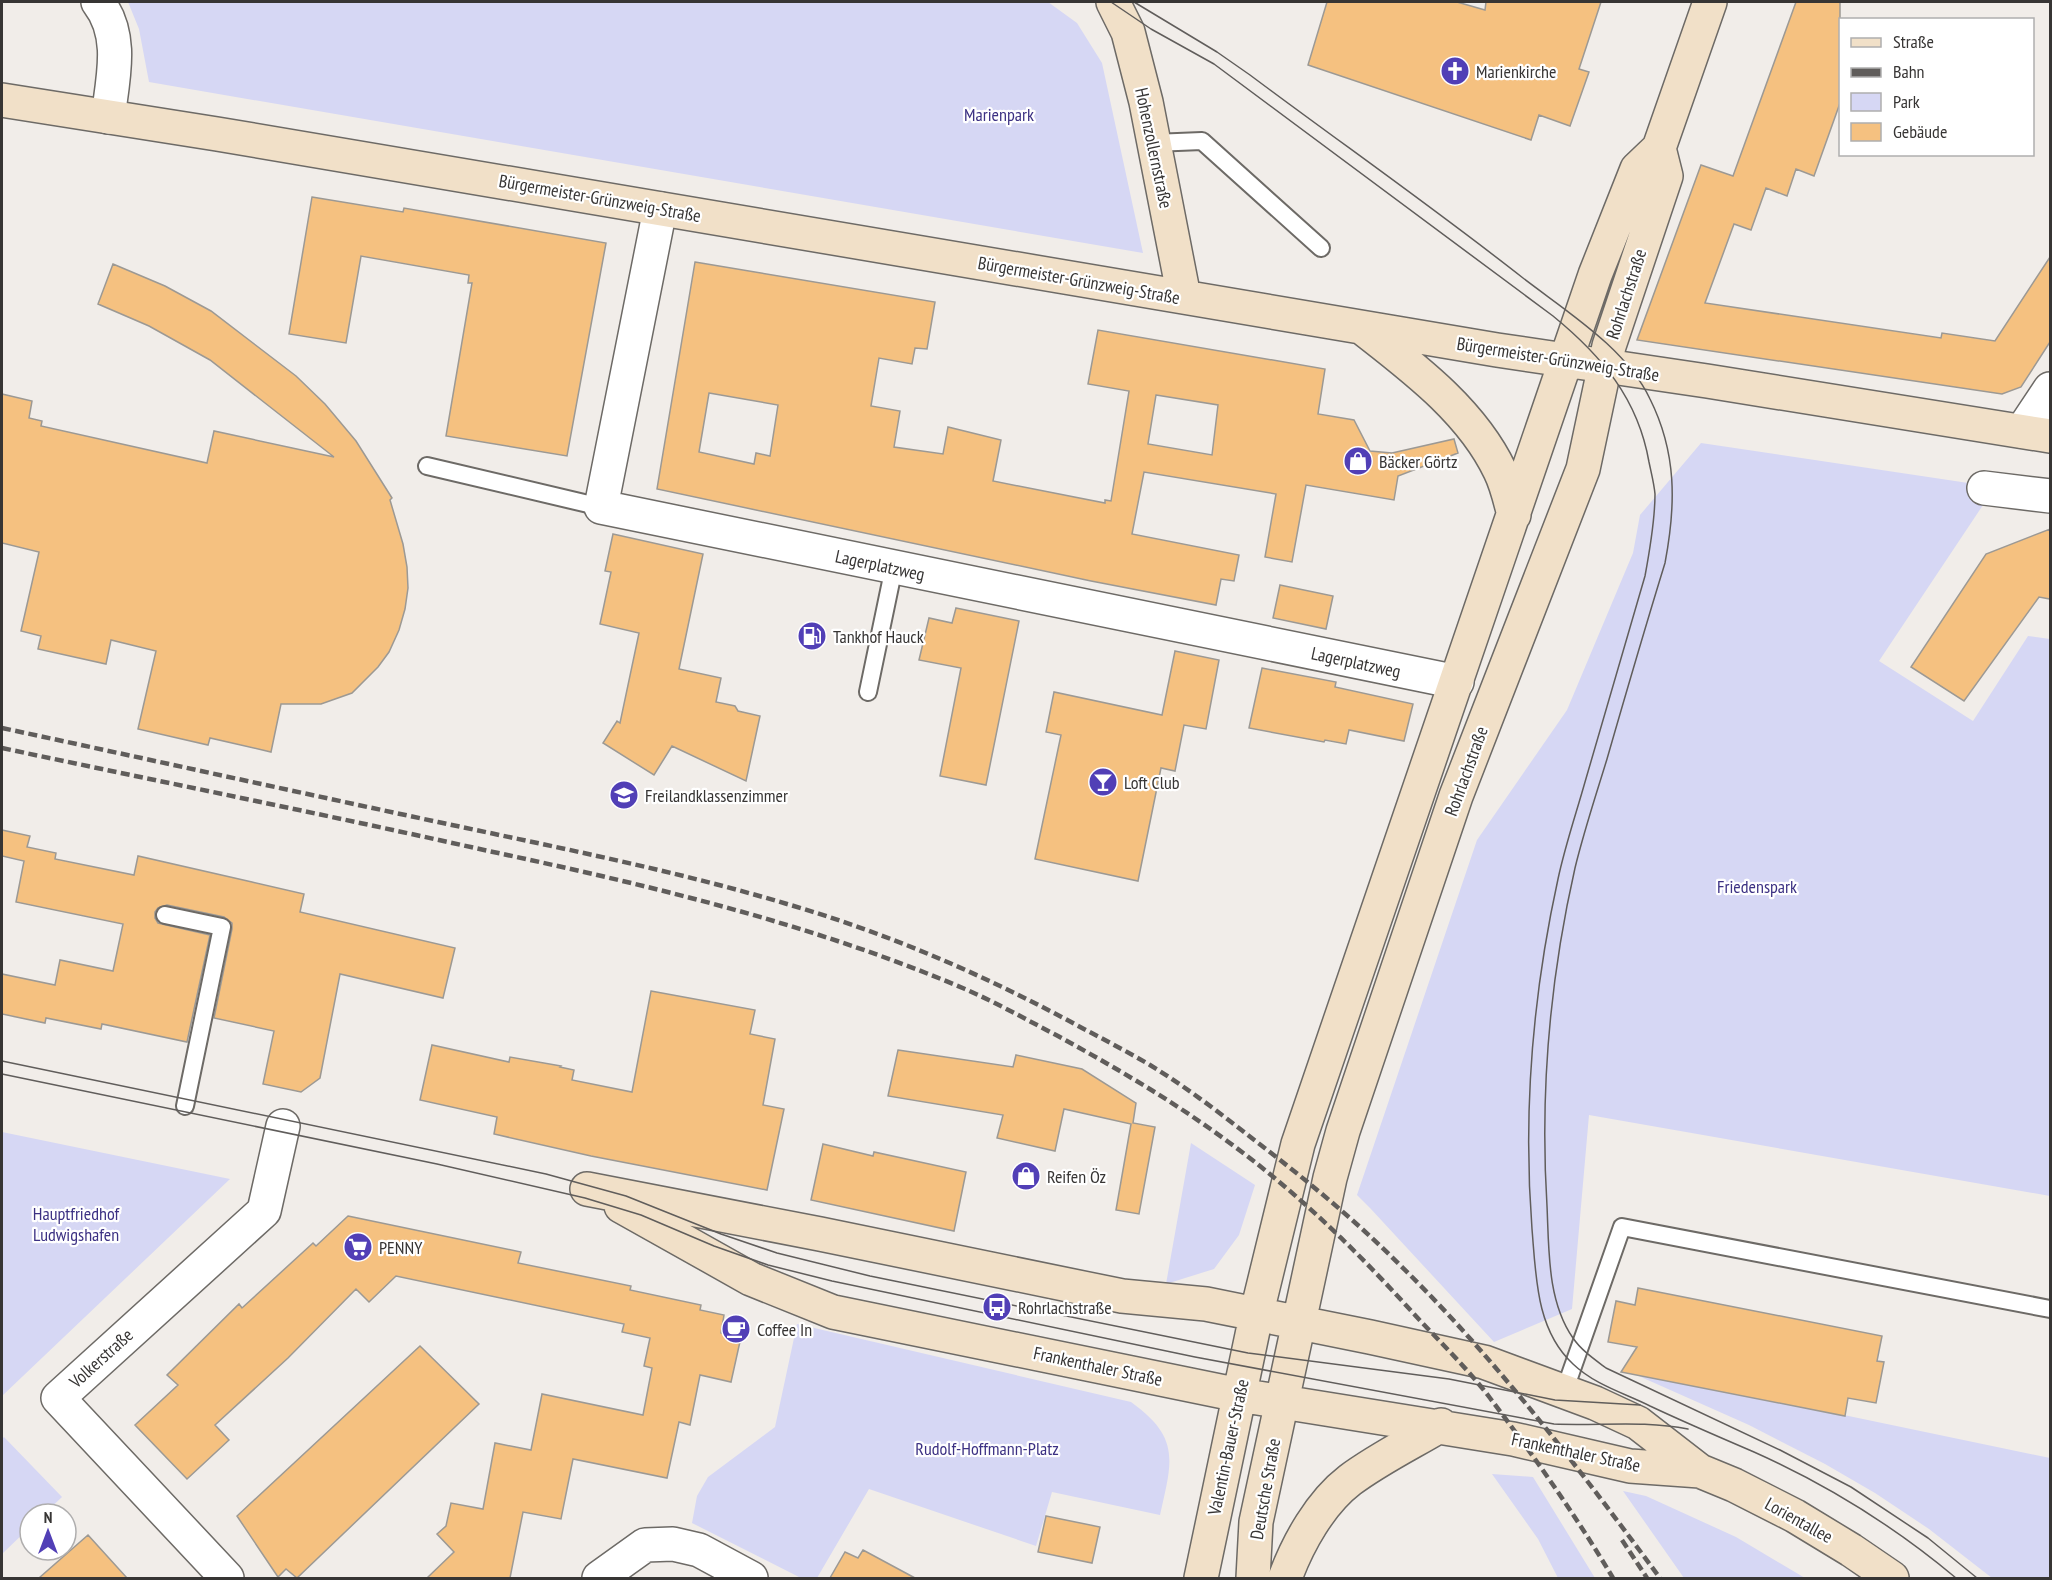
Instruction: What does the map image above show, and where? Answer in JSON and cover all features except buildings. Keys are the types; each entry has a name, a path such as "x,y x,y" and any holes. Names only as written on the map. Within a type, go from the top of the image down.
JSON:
{"street":[{"path":"98,2 105,11 114,36 116,64 108,117"},
{"name":"Rohrlachstraße","path":"1256,1316 1298,1144 1595,275 1637,169 1659,148 1710,2"},
{"name":"Hohenzollernstraße","path":"1119,3 1146,102 1184,297"},
{"name":"Bürgermeister-Grünzweig-Straße","path":"2,100 1566,361 2036,433"},
{"name":"Rohrlachstraße","path":"1282,1401 1330,1178 1343,1131 1456,796 1583,469 1609,346 1666,176 1659,148"},
{"path":"601,507 660,209"},
{"path":"1361,327 1428,381 1480,438 1502,473 1514,515"},
{"path":"2036,433 2050,389"},
{"path":"1984,488 2050,496"},
{"name":"Lagerplatzweg","path":"601,507 1457,682"},
{"name":"Volkerstraße","path":"227,1578 58,1398 264,1211 283,1126"},
{"name":"Frankenthaler Straße","path":"587,1189 1122,1296 1206,1304 1484,1362 1595,1403 1638,1424 1700,1471 1630,1466 1441,1425 1239,1395 833,1312 751,1279 641,1215 587,1189"},
{"name":"Valentin-Bauer-Straße","path":"1201,1578 1256,1316"},
{"name":"Deutsche Straße","path":"1253,1578 1256,1522 1282,1401"},
{"path":"1285,1578 1313,1523 1329,1499 1350,1480 1441,1425"},
{"name":"Lorientallee","path":"1700,1471 1734,1485 1795,1516 1892,1578"},
{"path":"599,1578 645,1545 673,1544 699,1550 750,1578"}],"lane":[{"path":"1153,143 1202,141 1321,248"},
{"path":"427,466 601,507"},
{"path":"868,692 894,567"},
{"path":"165,915 222,927 185,1106"},
{"path":"1564,1392 1622,1227 2050,1310"}],"green space":[{"name":"Marienpark","path":"128,2 1048,2 1077,23 1102,63 1143,253 149,82 139,29"},
{"name":"Friedenspark","path":"1701,443 1995,487 1879,661 1973,721 2028,636 2050,639 2050,1196 1589,1115 1572,1309 1494,1342 1357,1195 1477,840 1567,710 1633,553 1640,515"},
{"name":"Hauptfriedhof Ludwigshafen","path":"2,1132 230,1179 2,1396"},
{"path":"1191,1143 1255,1185 1239,1235 1214,1269 1166,1284"},
{"name":"Rudolf-Hoffmann-Platz","path":"797,1324 1131,1402 1158,1427 1169,1452 1168,1480 1160,1515 1052,1492 1036,1546 869,1489 817,1578 801,1578 692,1523 697,1496 708,1477 775,1427"},
{"path":"1623,1369 2050,1458 2050,1578 1992,1578 1929,1529 1875,1493 1825,1464 1749,1425"},
{"path":"4,1437 62,1497 57,1502 18,1502 18,1539 2,1554 2,1439"},
{"path":"1492,1474 1533,1477 1595,1578 1558,1578 1538,1539"},
{"path":"1623,1491 1646,1496 1736,1537 1805,1578 1684,1578"}],"tram line":[{"path":"1111,2 1151,29 1214,64 1553,316 1602,363 1627,399 1644,439 1655,490 1654,514 1645,576 1558,879 1536,1009 1530,1097 1530,1185 1537,1283 1545,1319 1561,1350 1573,1364 1591,1378 1808,1478 1884,1524 1956,1578"},
{"path":"1134,2 1217,52 1250,75 1576,318 1611,347 1626,363 1650,399 1659,419 1670,459 1672,500 1669,542 1665,563 1575,868 1553,993 1546,1078 1545,1164 1549,1256 1558,1308 1576,1342 1606,1368 1780,1450 1851,1487 1928,1538 1977,1578"},
{"path":"2,1061 546,1174 626,1196 721,1234 777,1253 870,1276 1248,1353 1449,1379 1555,1400 1640,1405"},
{"path":"2,1074 437,1164 585,1198 641,1215 714,1246 768,1265 832,1281 1195,1357 1554,1424 1638,1424 1688,1429"}],"railway":[{"path":"2,728 701,880 825,916 901,943 975,974 1047,1009 1142,1060 1190,1091 1291,1169 1365,1231 1435,1301 1504,1377 1600,1497 1660,1578"},
{"path":"2,748 545,863 667,892 848,944 965,989 1012,1012 1101,1060 1186,1112 1253,1160 1325,1223 1481,1387 1554,1486 1613,1578"},
{"path":"1622,1540 1647,1578"}],"place":[{"name":"Marienkirche","path":"1455,71"},
{"name":"Bäcker Görtz","path":"1358,461"},
{"name":"Tankhof Hauck","path":"812,636"},
{"name":"Loft Club","path":"1103,782"},
{"name":"Freilandklassenzimmer","path":"624,795"},
{"name":"Reifen Öz","path":"1026,1176"},
{"name":"PENNY","path":"358,1247"},
{"name":"Rohrlachstraße","path":"997,1307"},
{"name":"Coffee In","path":"736,1329"}]}
